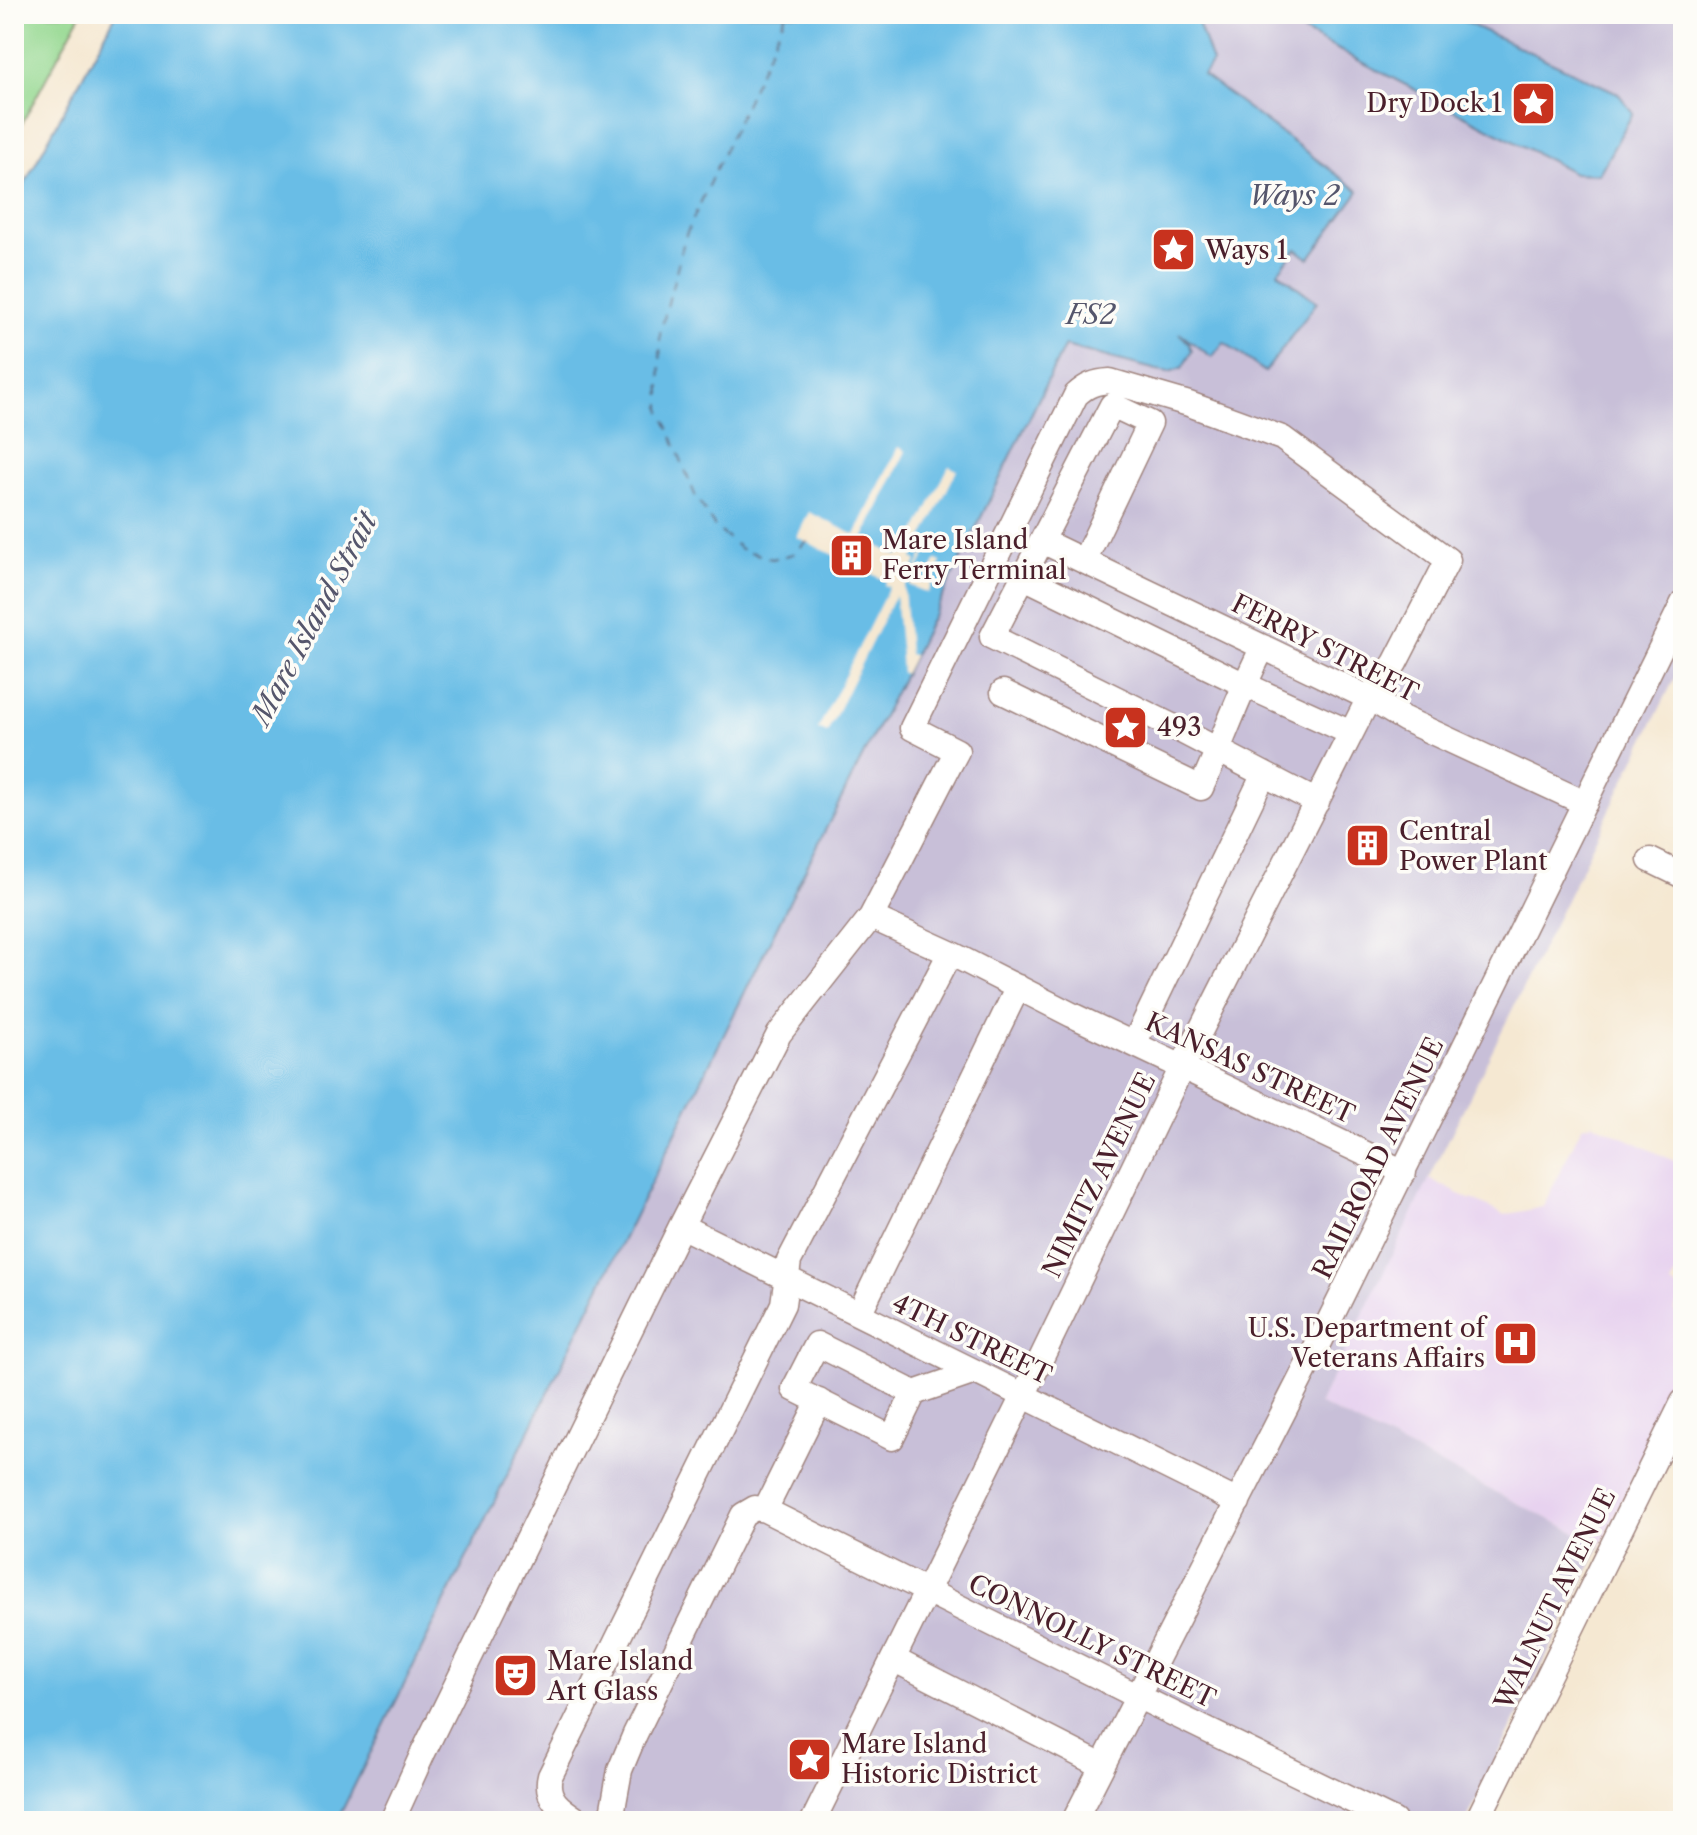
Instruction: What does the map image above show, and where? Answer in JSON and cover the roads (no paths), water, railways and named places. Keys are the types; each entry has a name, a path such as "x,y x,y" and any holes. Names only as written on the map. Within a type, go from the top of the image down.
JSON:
{"street":[{"name":"NIMITZ AVENUE","path":"813,1821 1182,1067 1369,698 1395,663 1448,560 1282,438 1123,384 1110,381 1085,386 1076,395 912,728 957,751 871,917"},
{"path":"1084,561 1150,423 1112,405 992,637 1317,802"},
{"name":"FERRY STREET","path":"1042,541 1369,698 1404,719 1585,803"},
{"path":"1024,577 1351,733"},
{"name":"RAILROAD AVENUE","path":"1074,1821 1404,1172 1683,603"},
{"path":"1003,692 1201,788 1243,684 1263,647"},
{"path":"1134,1044 1264,774"},
{"path":"1650,860 1683,876"},
{"path":"392,1821 681,1226 779,1034 871,917"},
{"name":"KANSAS STREET","path":"871,917 1404,1172"},
{"path":"579,1821 552,1800 548,1784 550,1776 783,1304 789,1261 950,953"},
{"path":"859,1314 1018,987"},
{"name":"4TH STREET","path":"681,1226 1238,1502"},
{"path":"914,1393 817,1344 794,1389 892,1438 914,1393 975,1372"},
{"path":"613,1821 620,1770 642,1720 743,1515 755,1508 765,1510 819,1401"},
{"name":"WALNUT AVENUE","path":"1477,1821 1683,1402"},
{"name":"CONNOLLY STREET","path":"765,1510 1394,1821"},
{"path":"893,1659 1102,1766"}],"water":[{"path":"116,14 1195,14 1212,62 1203,75 1359,191 1309,259 1296,249 1278,272 1317,302 1265,372 1224,342 1212,357 1179,333 1192,351 1182,368 1169,372 1065,346 1063,349 337,1821 14,1821 14,194 18,196"},
{"name":"Dry Dock 1","path":"1270,14 1448,14 1618,93 1633,113 1599,174 1574,173"}],"place":[{"name":"Dry Dock 1","path":"1533,103"},
{"name":"Ways 1","path":"1174,250"},
{"name":"Mare Island Ferry Terminal","path":"851,555"},
{"name":"493","path":"1126,727"},
{"name":"Central Power Plant","path":"1368,846"},
{"name":"U.S. Department of Veterans Affairs","path":"1516,1343"},
{"name":"Mare Island Art Glass","path":"516,1676"},
{"name":"Mare Island Historic District","path":"810,1759"}],"water label":[{"name":"Ways 2","path":"1294,195"},
{"name":"FS2","path":"1091,314"},
{"name":"Mare Island Strait","path":"314,618"}]}
